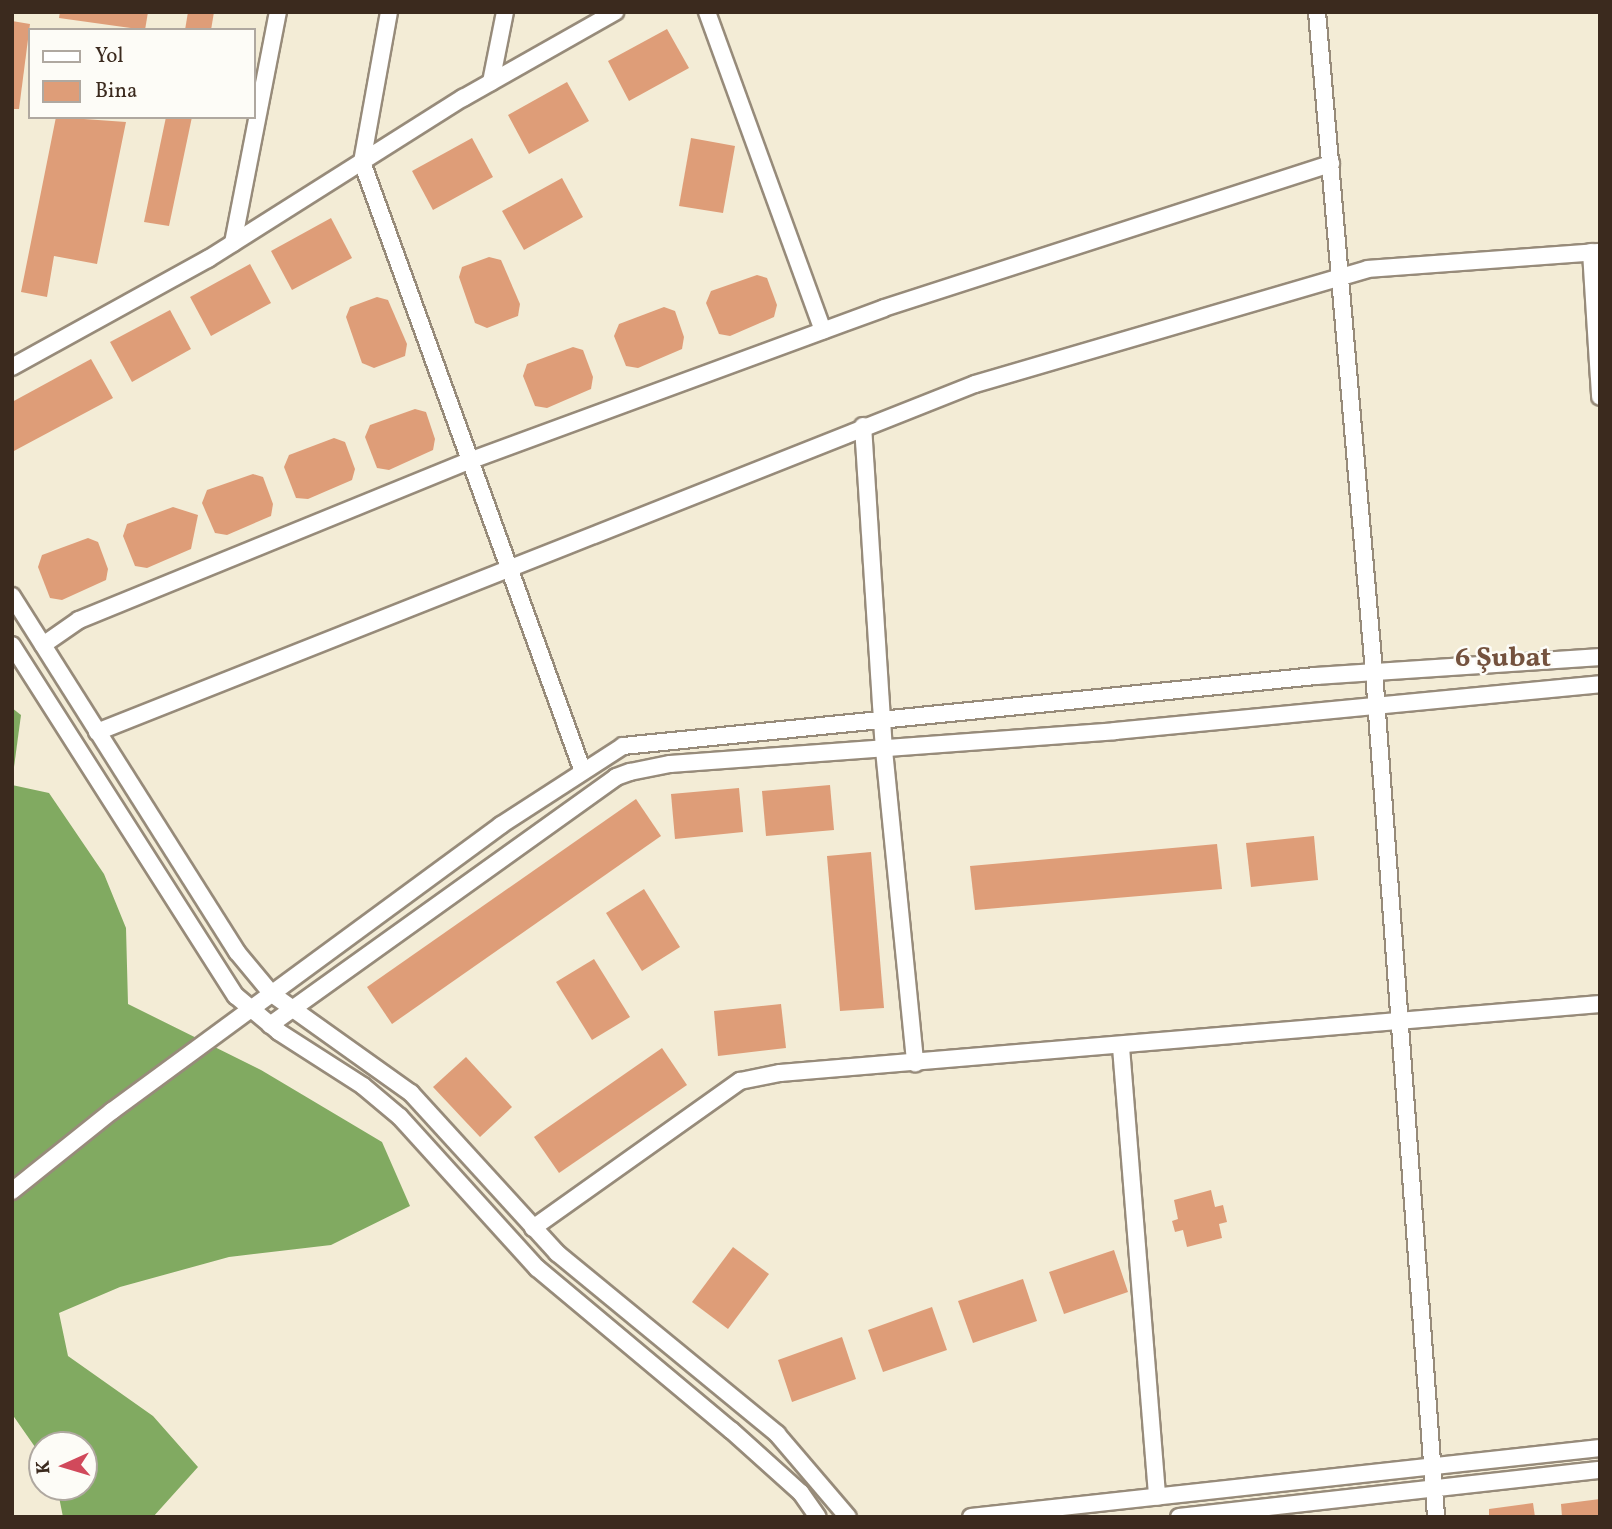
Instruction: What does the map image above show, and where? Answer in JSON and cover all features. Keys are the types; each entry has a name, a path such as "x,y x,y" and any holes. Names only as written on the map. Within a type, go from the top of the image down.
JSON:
{"street":[{"path":"233,243 278,12"},
{"path":"389,12 362,162 582,769"},
{"path":"491,82 505,12"},
{"path":"707,12 823,331"},
{"path":"1317,12 1374,672 1436,1517"},
{"path":"12,367 233,243 491,82 613,13"},
{"path":"43,645 79,620 469,461 823,331 1105,234 1331,164"},
{"path":"97,732 863,426 975,384 1340,275 1368,269 1595,252 1600,397"},
{"path":"863,426 884,750 915,1063"},
{"path":"12,596 237,952 272,994 411,1093 557,1253 777,1434 848,1517"},
{"path":"12,645 206,954 251,1009 270,1025 363,1086 400,1117 537,1268 731,1430 801,1493 818,1517"},
{"path":"12,1191 251,1009 582,769 623,746 1374,672 1600,657"},
{"path":"270,1025 616,777 670,764 884,750 1600,684"},
{"path":"533,1228 740,1081 780,1073 1121,1047 1600,1004"},
{"path":"1121,1047 1157,1497"},
{"path":"971,1517 1600,1448"},
{"path":"1179,1517 1600,1470"}],"green space":[{"path":"12,708 21,715 12,782"},
{"path":"12,785 49,793 104,874 126,928 128,1004 261,1070 382,1142 410,1206 331,1245 229,1257 120,1287 59,1313 68,1356 153,1416 198,1467 153,1517 63,1517 60,1501 98,1501 98,1431 28,1431 28,1437 12,1414"}],"building":[{"path":"60,12 148,12 145,28 59,18"},
{"path":"188,12 214,12 211,28 185,28"},
{"path":"12,21 30,24 19,109 12,109"},
{"path":"667,29 689,68 629,101 608,61"},
{"path":"567,82 589,121 529,154 508,115"},
{"path":"56,119 126,122 97,264 54,256 47,297 21,292"},
{"path":"166,119 192,119 169,226 144,222"},
{"path":"472,138 493,177 433,210 412,171"},
{"path":"691,138 735,146 723,213 679,206"},
{"path":"562,178 583,217 524,250 502,211"},
{"path":"331,218 352,258 292,290 271,251"},
{"path":"489,257 501,260 520,304 518,316 487,328 475,323 459,277 462,267"},
{"path":"250,264 271,303 211,336 190,297"},
{"path":"757,275 767,278 777,305 774,317 730,336 719,334 706,303 711,291"},
{"path":"377,297 388,300 407,344 405,356 374,368 362,363 346,317 350,307"},
{"path":"664,307 675,311 684,337 682,349 638,368 626,366 614,336 619,324"},
{"path":"170,310 191,349 132,382 110,342"},
{"path":"573,347 583,350 593,377 591,389 547,408 535,406 523,376 527,364"},
{"path":"91,359 113,398 12,452 12,402"},
{"path":"415,409 426,412 435,439 433,450 389,470 377,468 365,437 370,425"},
{"path":"334,438 345,442 355,469 352,480 308,499 296,498 284,467 289,455"},
{"path":"253,474 263,477 273,504 271,516 227,535 215,533 202,503 207,490"},
{"path":"173,507 198,515 191,549 147,568 135,566 123,536 127,524"},
{"path":"88,538 98,542 108,569 106,580 62,600 50,598 38,567 42,555"},
{"path":"830,785 834,830 766,836 762,791"},
{"path":"739,788 743,832 675,839 671,794"},
{"path":"636,799 661,836 392,1024 367,987"},
{"path":"1314,836 1318,880 1251,887 1246,843"},
{"path":"1217,844 1222,889 975,910 970,866"},
{"path":"871,852 884,1008 840,1011 827,856"},
{"path":"644,889 680,947 642,971 606,913"},
{"path":"594,959 630,1017 592,1040 556,982"},
{"path":"781,1004 786,1048 718,1056 714,1011"},
{"path":"662,1048 687,1085 559,1173 534,1137"},
{"path":"466,1057 512,1107 480,1137 433,1087"},
{"path":"1211,1190 1215,1207 1223,1205 1227,1222 1219,1224 1222,1238 1187,1247 1183,1230 1175,1232 1172,1221 1178,1219 1174,1200"},
{"path":"733,1247 769,1274 728,1329 692,1302"},
{"path":"1114,1250 1128,1292 1064,1314 1049,1272"},
{"path":"1023,1279 1037,1321 973,1343 958,1301"},
{"path":"932,1307 947,1350 883,1372 868,1330"},
{"path":"842,1337 856,1379 792,1402 778,1360"},
{"path":"1600,1499 1600,1517 1562,1517 1561,1504"},
{"path":"1533,1503 1535,1517 1489,1517 1489,1509"}],"district":[{"name":"6 Şubat","path":"1503,659"}]}
